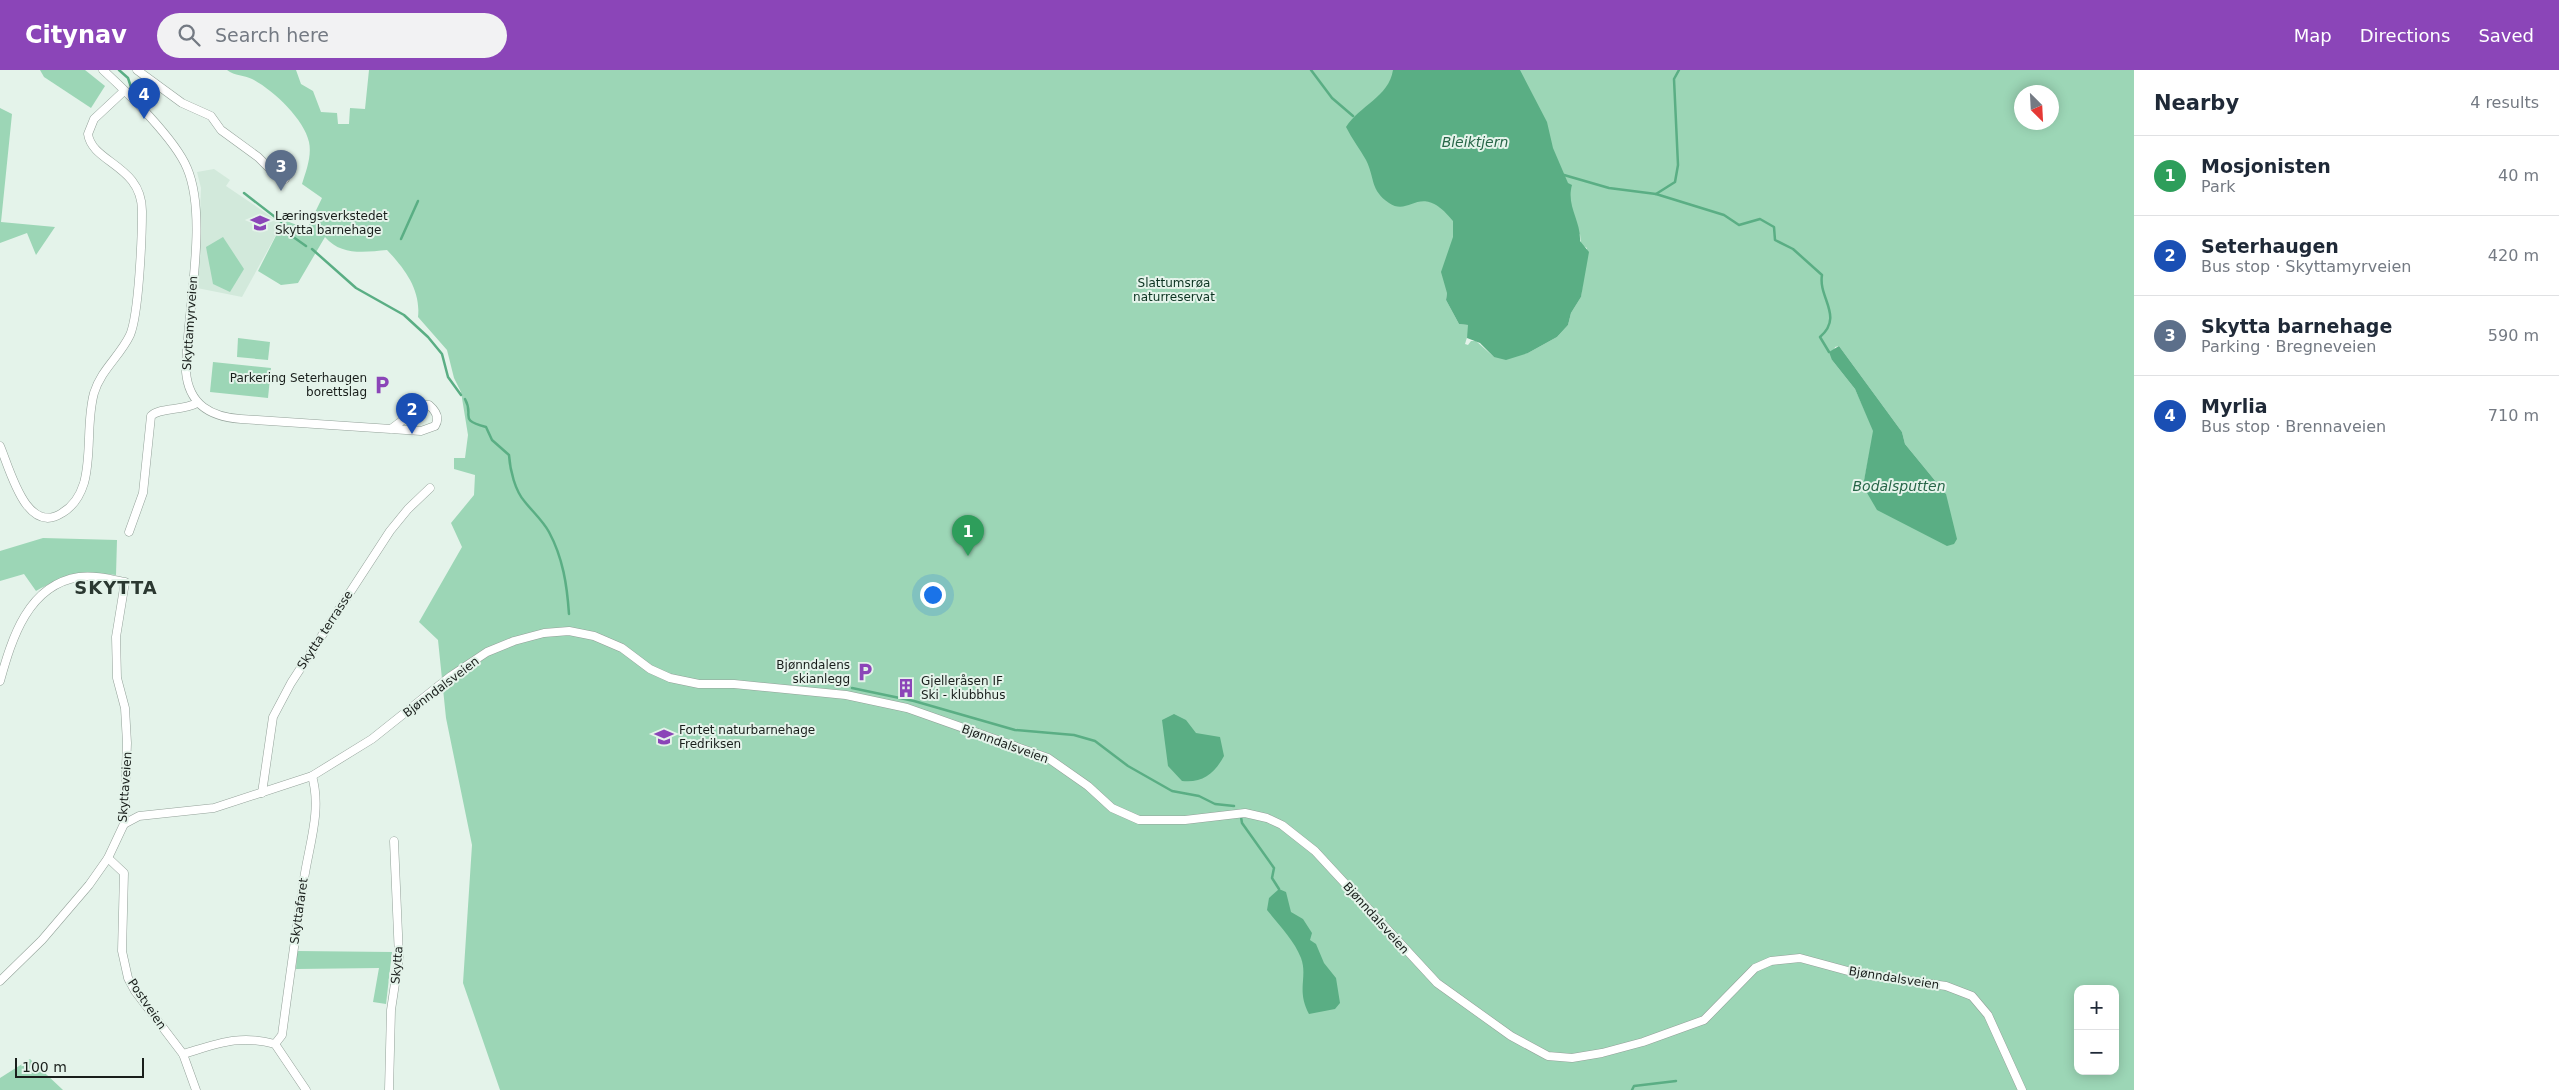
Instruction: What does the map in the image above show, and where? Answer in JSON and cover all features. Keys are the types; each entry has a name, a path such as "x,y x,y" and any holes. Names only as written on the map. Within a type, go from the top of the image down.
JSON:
{"street":[{"name":"Skyttamyrveien","path":"103,70 171,142 185,163 193,185 196,211 186,372 190,390 197,403"},
{"path":"137,70 182,103 211,116 221,130 258,157 274,173 285,179"},
{"path":"0,446 23,500 34,514 42,517 55,516 75,502 85,476 91,408 95,390 102,375 130,335 135,312 142,216 141,199 138,188 130,176 94,147 89,136 89,127 94,119 124,91"},
{"path":"129,532 142,493 151,416 158,411 183,409 197,403 211,413 226,418 391,429 427,430 436,423 436,413 429,406 423,405 391,429"},
{"name":"Skytta terrasse","path":"262,793 269,733 273,717 291,683 390,531 408,509 430,488"},
{"name":"Skyttaveien","path":"0,681 18,625 41,594 67,580 80,577 125,582 116,637 117,678 125,708 127,743 124,824 108,858 70,908 0,981"},
{"name":"Bjønndalsveien","path":"124,824 139,816 214,808 312,776 372,738 452,676 487,652 514,641 544,634 569,631 594,636 622,648 650,669 670,678 699,684 734,684 846,695 906,708 1048,758 1088,786 1112,808 1139,820 1185,820 1245,813 1267,818 1282,825 1315,851 1437,983 1511,1036 1548,1056 1572,1058 1602,1053 1643,1042 1704,1020 1755,968 1771,961 1800,958 1859,974 1946,986 1972,996 1988,1015 2022,1090"},
{"name":"Skyttafaret","path":"275,1044 282,1035 304,876 312,839 317,791 312,776"},
{"name":"Skytta","path":"389,1090 388,1067 391,1010 399,957 394,841"},
{"name":"Postveien","path":"108,858 118,865 124,873 122,951 128,978 135,991 183,1054 196,1090"},
{"path":"183,1054 236,1039 262,1040 275,1044 306,1090"}],"shaded area":[{"path":"214,169 230,180 226,186 282,224 242,297 197,288 201,188 197,172"}],"green space":[{"path":"40,70 85,70 105,86 91,108 44,77"},
{"name":"Slattumsrøa naturreservat","path":"227,70 296,70 301,84 313,91 321,112 337,113 338,124 349,124 350,108 365,109 369,70 2134,70 2134,1090 500,1090 463,983 472,845 446,718 438,640 419,622 462,547 451,523 474,495 475,475 454,469 454,458 465,458 468,435 461,392 454,378 447,350 418,317 417,298 410,280 406,272 387,250 362,252 346,250 331,243 325,237 298,283 281,285 258,271 284,220 307,229 322,198 302,184 310,147 301,124 269,90 249,78","holes":["1580,234 1581,245 1587,248 1581,297 1571,313 1568,325 1557,337 1528,353 1494,357 1476,341 1471,341 1468,345 1465,344 1469,331 1468,325 1459,324 1446,300 1447,293","1839,346 1902,432 1905,444 1946,494 1863,486 1874,431 1855,389 1832,360 1835,347"]},
{"path":"0,108 12,114 1,222 55,227 36,255 27,233 0,243"},
{"path":"223,237 244,269 230,292 213,284 206,247"},
{"path":"238,338 270,342 268,360 237,357"},
{"path":"213,362 271,368 268,398 210,392"},
{"path":"43,538 117,540 116,575 92,573 74,575 57,580 36,591 24,574 0,581 0,551"},
{"path":"297,951 392,952 386,1004 373,1002 379,968 296,969"},
{"path":"30,1059 63,1090 0,1090 0,1078"}],"water":[{"name":"Bleiktjern","path":"1393,70 1520,70 1547,122 1553,148 1568,183 1572,185 1572,207 1580,234 1580,241 1589,252 1581,297 1571,313 1568,325 1557,337 1528,353 1506,360 1494,357 1480,343 1467,338 1468,325 1459,324 1446,300 1447,293 1441,272 1453,237 1453,221 1442,209 1432,203 1424,201 1397,206 1383,198 1376,188 1366,160 1346,127 1386,87"},
{"name":"Bodalsputten","path":"1839,346 1902,432 1905,444 1946,494 1957,539 1954,544 1947,546 1877,510 1863,486 1873,431 1855,389 1832,360 1829,352"},
{"path":"1174,714 1186,720 1196,733 1220,737 1224,756 1216,768 1202,779 1182,781 1168,766 1162,720"},
{"path":"1279,889 1286,892 1291,912 1303,919 1312,933 1310,940 1316,944 1324,963 1336,978 1340,1003 1335,1009 1309,1014 1303,998 1303,965 1301,958 1290,939 1267,910 1269,898"}],"waterway":[{"path":"119,70 128,78 131,87"},
{"path":"1311,70 1332,98 1353,116"},
{"path":"1564,175 1609,188 1656,194 1675,182 1678,165 1674,79 1679,70"},
{"path":"244,193 284,224 288,228 289,234 306,246"},
{"path":"1656,194 1724,215 1739,225 1760,219 1774,227 1775,240 1793,249 1822,275 1823,291 1829,307 1830,322 1820,337 1829,352"},
{"path":"401,239 418,201"},
{"path":"312,249 356,288 404,315 428,337 442,354 448,377 461,395"},
{"path":"465,399 468,405 469,419 486,427 492,440 509,455 512,474 518,492 544,524 554,542 564,572 569,614"},
{"path":"852,688 914,701 1015,730 1074,735 1095,741 1128,766 1172,791 1199,796 1215,804 1234,806"},
{"path":"1241,817 1242,823 1274,868 1272,878 1279,889"},
{"path":"1632,1090 1634,1086 1676,1081"}],"place":[{"name":"Myrlia","path":"144,119"},
{"name":"Skytta barnehage","path":"281,191"},
{"name":"Læringsverkstedet Skytta barnehage","path":"260,223"},
{"name":"Parkering Seterhaugen borettslag","path":"382,385"},
{"name":"Seterhaugen","path":"412,434"},
{"name":"Mosjonisten","path":"968,556"},
{"name":"Bjønndalens skianlegg","path":"865,672"},
{"name":"Gjelleråsen IF Ski - klubbhus","path":"906,688"},
{"name":"Fortet naturbarnehage Fredriksen","path":"664,737"}],"district":[{"name":"SKYTTA","path":"116,588"}]}
